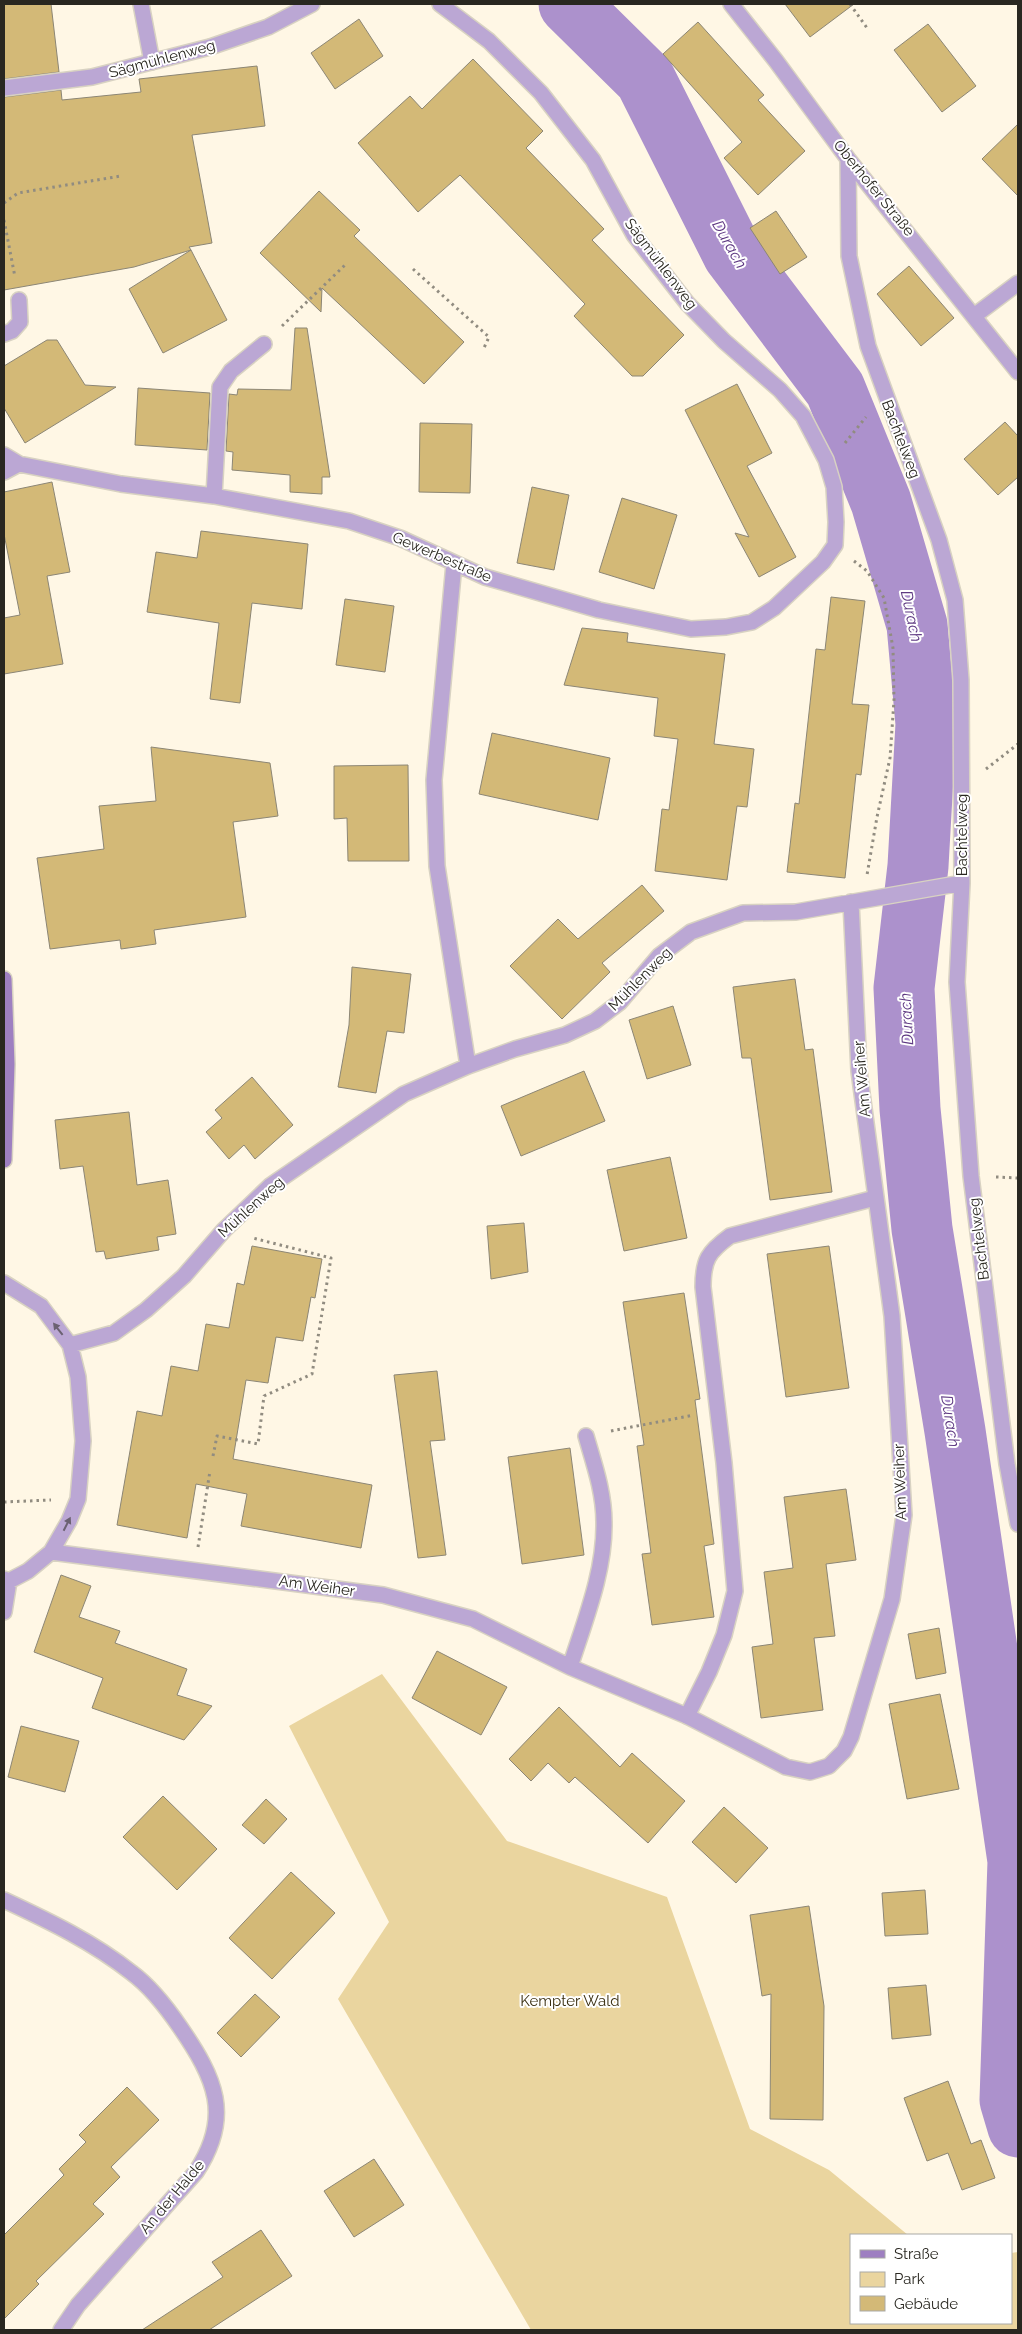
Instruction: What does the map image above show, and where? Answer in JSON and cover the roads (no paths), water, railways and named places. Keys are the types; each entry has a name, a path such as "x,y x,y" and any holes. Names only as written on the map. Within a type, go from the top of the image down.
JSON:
{"main road":[{"path":"4,979 7,1064 4,1160"}],"street":[{"path":"141,4 152,62"},
{"name":"Sägmühlenweg","path":"4,88 92,77 210,47 268,27 312,4"},
{"name":"Sägmühlenweg","path":"440,4 489,41 541,93 593,160 634,235 687,303 724,341 780,390 803,416 826,460 834,487 836,522 834,545"},
{"name":"Oberhofer Straße","path":"731,4 848,158 1018,372"},
{"name":"Bachtelweg","path":"848,158 849,256 868,346 884,396 939,540 955,600 961,680 962,788 962,884 957,982 971,1176 1007,1464 1018,1524"},
{"path":"974,316 1018,283"},
{"path":"4,334 12,331 20,322 19,300"},
{"path":"214,496 220,386 232,371 264,344"},
{"name":"Gewerbestraße","path":"4,455 19,464 120,484 214,496 349,521 400,538 485,577 599,610 691,629 752,622 774,608 824,562 834,545"},
{"path":"4,472 19,464"},
{"path":"454,564 434,780 437,866 468,1066"},
{"name":"Mühlenweg","path":"70,1345 114,1333 146,1310 184,1276 224,1230 270,1186 404,1094 468,1066 515,1049 565,1035 595,1021 620,1002 659,956 691,932 744,913 796,912 962,884"},
{"name":"Am Weiher","path":"51,1552 383,1595 473,1619 570,1667 687,1716 786,1767 810,1772 829,1766 844,1751 851,1737 892,1599 904,1515 892,1316 859,1071 863,901"},
{"path":"687,1716 709,1672 724,1635 734,1591 724,1463 703,1287 706,1259 716,1247 730,1236 875,1198"},
{"path":"4,1282 41,1306 70,1345 78,1377 83,1441 78,1499 69,1522 51,1552 28,1571 7,1580 4,1612"},
{"path":"570,1667 602,1561 604,1522 599,1479 586,1436"},
{"name":"An der Halde","path":"4,1900 61,1926 134,1974 172,2016 195,2050 210,2078 217,2104 216,2126 210,2152 196,2172 78,2305 61,2330"}],"waterway":[{"name":"Durach","path":"569,4 645,79 733,254 835,389 881,502 917,625 926,724 918,866 904,988 910,1109 922,1229 955,1431 1018,1861 1010,2100 1018,2127"}],"park label":[{"name":"Kempter Wald","path":"570,2001"}]}
